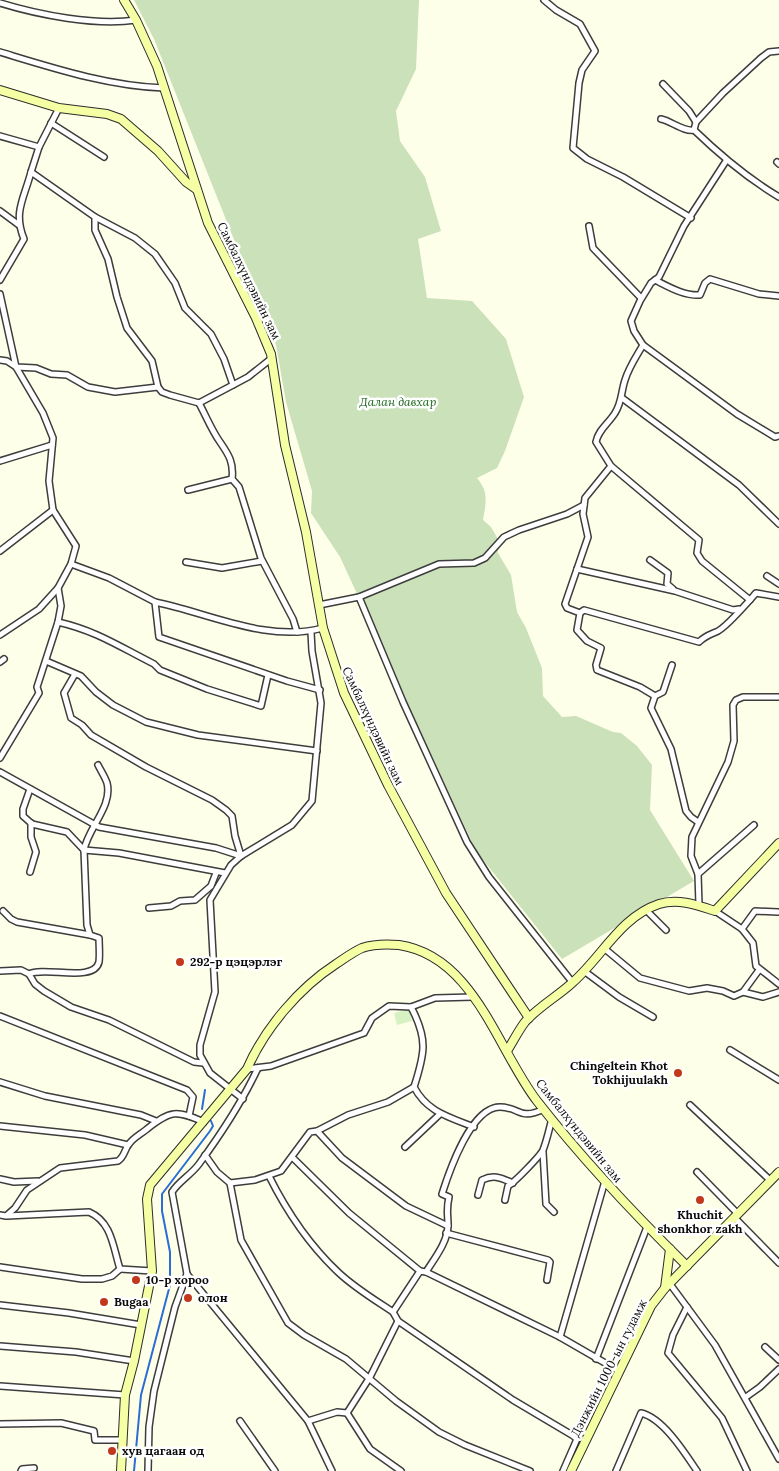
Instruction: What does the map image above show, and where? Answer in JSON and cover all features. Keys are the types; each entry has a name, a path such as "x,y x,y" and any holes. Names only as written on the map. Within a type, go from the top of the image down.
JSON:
{"street":[{"name":"Самбалхүндэвийн зам","path":"124,0 136,20 164,88 196,189 212,232 256,318 272,358 285,444 304,524 323,628 344,693 409,826 461,918 529,1018"},
{"path":"548,1 580,24 595,51 582,70 580,77 573,148 587,159 623,177 690,218"},
{"path":"0,3 74,18 106,21 136,20"},
{"path":"694,130 696,122 723,93 769,52 779,51"},
{"path":"0,52 63,71 140,87 164,88"},
{"path":"663,84 689,111 696,122"},
{"path":"0,90 59,108 107,114 121,119 162,154 186,182 196,189"},
{"path":"0,280 24,239 19,225 20,202 40,147 59,108"},
{"path":"661,119 671,121 690,131 694,130 726,161 752,182 779,197"},
{"path":"51,123 104,157"},
{"path":"0,136 40,147"},
{"path":"726,161 690,218 655,280 641,298 631,320 634,332 643,345 737,414 775,437 779,436"},
{"path":"31,172 95,217 136,238 155,254 175,283 185,308 205,325 211,334 224,359 233,385"},
{"path":"0,211 19,225"},
{"path":"95,217 96,230 108,259 116,297 127,328 152,361 158,387 162,392 200,403 233,385 272,358"},
{"path":"588,226 593,248 641,298"},
{"path":"655,280 672,290 695,295 700,295 705,283 710,279 759,294 779,296"},
{"path":"0,294 16,368"},
{"path":"643,345 630,366 622,390 622,398 615,414 596,436 596,442 611,466 698,540 697,553 702,561 750,600"},
{"path":"0,360 8,361 16,368 43,413 54,438 52,445 53,462 49,480 52,510 76,546 71,564 58,588 39,610 0,634"},
{"path":"16,368 36,368 51,374 67,375 88,387 115,392 158,387"},
{"path":"622,398 739,485 779,524"},
{"path":"200,403 220,442 227,450 233,468 232,479 239,487 262,561 293,619 297,632"},
{"path":"0,462 52,445"},
{"path":"611,466 585,498 583,514 588,537 565,604 567,608 580,613 584,610 699,642 710,633 717,632 736,616 739,609 756,593 779,597"},
{"path":"188,490 232,479"},
{"path":"319,605 359,597 440,564 474,563 485,558 504,537 567,514 584,505"},
{"path":"0,551 52,510"},
{"path":"650,560 668,573 667,584 675,591"},
{"path":"186,562 222,568 262,561"},
{"path":"71,564 109,578 155,602 241,625 297,632 311,632 323,628"},
{"path":"577,569 675,591 732,610 739,609"},
{"path":"767,576 779,584"},
{"path":"0,758 39,693 37,688 58,622 61,606 58,588"},
{"path":"359,597 403,702 467,842 489,877 573,982"},
{"path":"155,602 160,637 268,675 320,690"},
{"path":"580,613 577,630 587,641 601,648 596,665 597,670 640,687 655,696"},
{"path":"58,622 90,630 110,639 154,664 160,670 206,689 261,706 268,675"},
{"path":"242,1100 203,1063 200,1055 200,1045 212,1006 215,982 210,900 225,873 241,856 286,831 306,810 314,795 321,715 320,690 312,651 311,632"},
{"path":"46,661 87,680 96,692 113,705 146,722 198,735 317,751"},
{"path":"672,665 663,692 655,696 651,708 672,749 686,811 698,822"},
{"path":"75,674 64,693 71,718 82,725 90,735 146,768 212,800 226,810 232,816 234,836 241,856"},
{"path":"699,905 698,874 691,856 691,847 698,822 728,762 734,741 733,711 736,700 743,696 779,696"},
{"path":"90,935 87,925 84,850 86,840 96,825 108,794 106,781 98,765"},
{"path":"0,772 96,825 143,836 216,848 241,856"},
{"path":"30,789 23,809 23,816 31,823 67,832 84,850 119,853 216,873 225,873"},
{"path":"30,872 36,852 31,837 31,823"},
{"path":"698,874 754,825"},
{"path":"715,911 779,843"},
{"path":"149,908 171,906 180,901 195,900 211,886 216,873"},
{"path":"507,1051 529,1018 573,982 624,926 646,910 669,901 699,905 715,911 742,929 755,946 754,962 759,970 779,984"},
{"path":"646,910 666,930"},
{"path":"2,911 17,922 99,938 99,961 96,968 92,971 78,974 36,971 29,974"},
{"path":"742,929 756,911 778,912"},
{"name":"Самбалхүндэвийн зам","path":"121,1471 121,1440 125,1395 134,1361 152,1271 147,1199 150,1185 247,1070 252,1058 278,1019 302,991 334,966 363,948 394,944 412,947 430,954 451,970 473,997 529,1089 544,1109 604,1181 687,1266"},
{"path":"605,949 640,978 689,991 707,988 723,991 734,996 743,992 759,970"},
{"path":"0,971 21,970 29,974 35,984 44,991 71,1007 109,1020 194,1062 203,1063"},
{"path":"584,971 619,997 653,1017"},
{"path":"743,992 763,996 779,992"},
{"path":"247,1070 271,1066 364,1033 372,1018 389,1006 411,1007 435,998 473,997"},
{"path":"230,1183 255,1180 281,1171 310,1132 317,1131 348,1115 388,1102 414,1087 423,1057 424,1039 420,1023 411,1007"},
{"path":"0,1016 189,1092 193,1099 189,1116"},
{"path":"730,1050 779,1080"},
{"path":"258,1068 242,1100 205,1155 172,1194 187,1274 308,1421 332,1471"},
{"path":"0,1082 45,1096 141,1115 156,1121"},
{"path":"414,1087 421,1100 440,1114 474,1127"},
{"path":"690,1105 771,1181"},
{"path":"393,1312 444,1242 448,1226 446,1213 448,1197 442,1194 461,1146 482,1116 494,1108 504,1108 527,1115 544,1109"},
{"path":"3,1215 15,1208 27,1190 60,1168 118,1161 123,1157 128,1145 156,1121 172,1112 204,1122"},
{"path":"405,1147 440,1114"},
{"path":"552,1119 543,1152 546,1204 554,1212"},
{"path":"0,1126 85,1135 128,1145"},
{"path":"317,1131 342,1158 406,1206 448,1226"},
{"path":"504,1200 508,1186 519,1179 531,1162 543,1152"},
{"path":"205,1155 217,1172 230,1183 241,1240 288,1323 304,1335 346,1359 370,1377 396,1401 439,1432 465,1445 530,1471"},
{"path":"292,1157 340,1206 384,1244 423,1271 560,1338 619,1371"},
{"path":"697,1172 779,1263"},
{"name":"Дэнжийн 1000-ын гудамж","path":"571,1471 651,1306 687,1266 779,1172"},
{"path":"269,1176 284,1206 316,1250 340,1274 393,1312 398,1321 513,1400 577,1439 563,1471"},
{"path":"478,1195 482,1180 494,1176 513,1183"},
{"path":"0,1179 14,1182 39,1181"},
{"path":"560,1338 604,1181"},
{"path":"3,1215 89,1212 96,1215 110,1231 120,1269"},
{"path":"596,1359 647,1227"},
{"path":"446,1234 548,1260 550,1262 547,1280"},
{"path":"670,1249 668,1286 687,1307 715,1345 746,1397 779,1459"},
{"path":"0,1267 82,1279 102,1279 112,1276 120,1269 152,1271"},
{"path":"148,1471 154,1391 174,1307 187,1274"},
{"path":"0,1305 141,1324"},
{"path":"687,1307 673,1335 668,1353 722,1418 747,1471"},
{"path":"347,1413 370,1377 398,1321"},
{"path":"0,1346 76,1352 134,1361"},
{"path":"765,1347 779,1360"},
{"path":"746,1397 760,1388 779,1369"},
{"path":"0,1386 125,1395"},
{"path":"308,1421 337,1412 347,1413"},
{"path":"347,1413 370,1448 401,1471"},
{"path":"616,1471 641,1413 651,1415 684,1451 697,1471"},
{"path":"240,1421 274,1471"},
{"path":"0,1424 61,1423 94,1431 96,1440 121,1440"},
{"path":"21,1471 22,1468 34,1468"}],"green space":[{"name":"Далан давхар","path":"134,0 419,0 416,69 396,111 400,141 425,177 441,231 418,239 427,298 472,301 506,339 524,397 497,468 477,478 485,493 486,503 483,520 491,527 499,541 498,553 511,575 517,612 526,628 542,668 543,696 562,717 576,716 613,732 621,733 637,746 652,765 650,810 694,881 562,959 476,851 340,557 311,513 312,491 286,402 276,345 154,39"},
{"path":"409,1009 412,1021 397,1025 394,1013"}],"waterway":[{"path":"202,1109 205,1090"},
{"path":"134,1471 141,1395 170,1285 170,1252 162,1211 162,1194 210,1131 213,1126 211,1121"}],"place":[{"name":"292-р цэцэрлэг","path":"180,962"},
{"name":"Chingeltein Khot Tokhijuulakh","path":"678,1073"},
{"name":"Khuchit shonkhor zakh","path":"700,1200"},
{"name":"10-р хороо","path":"136,1280"},
{"name":"олон","path":"188,1298"},
{"name":"Bugaa","path":"104,1302"},
{"name":"хув цагаан од","path":"112,1451"}]}
